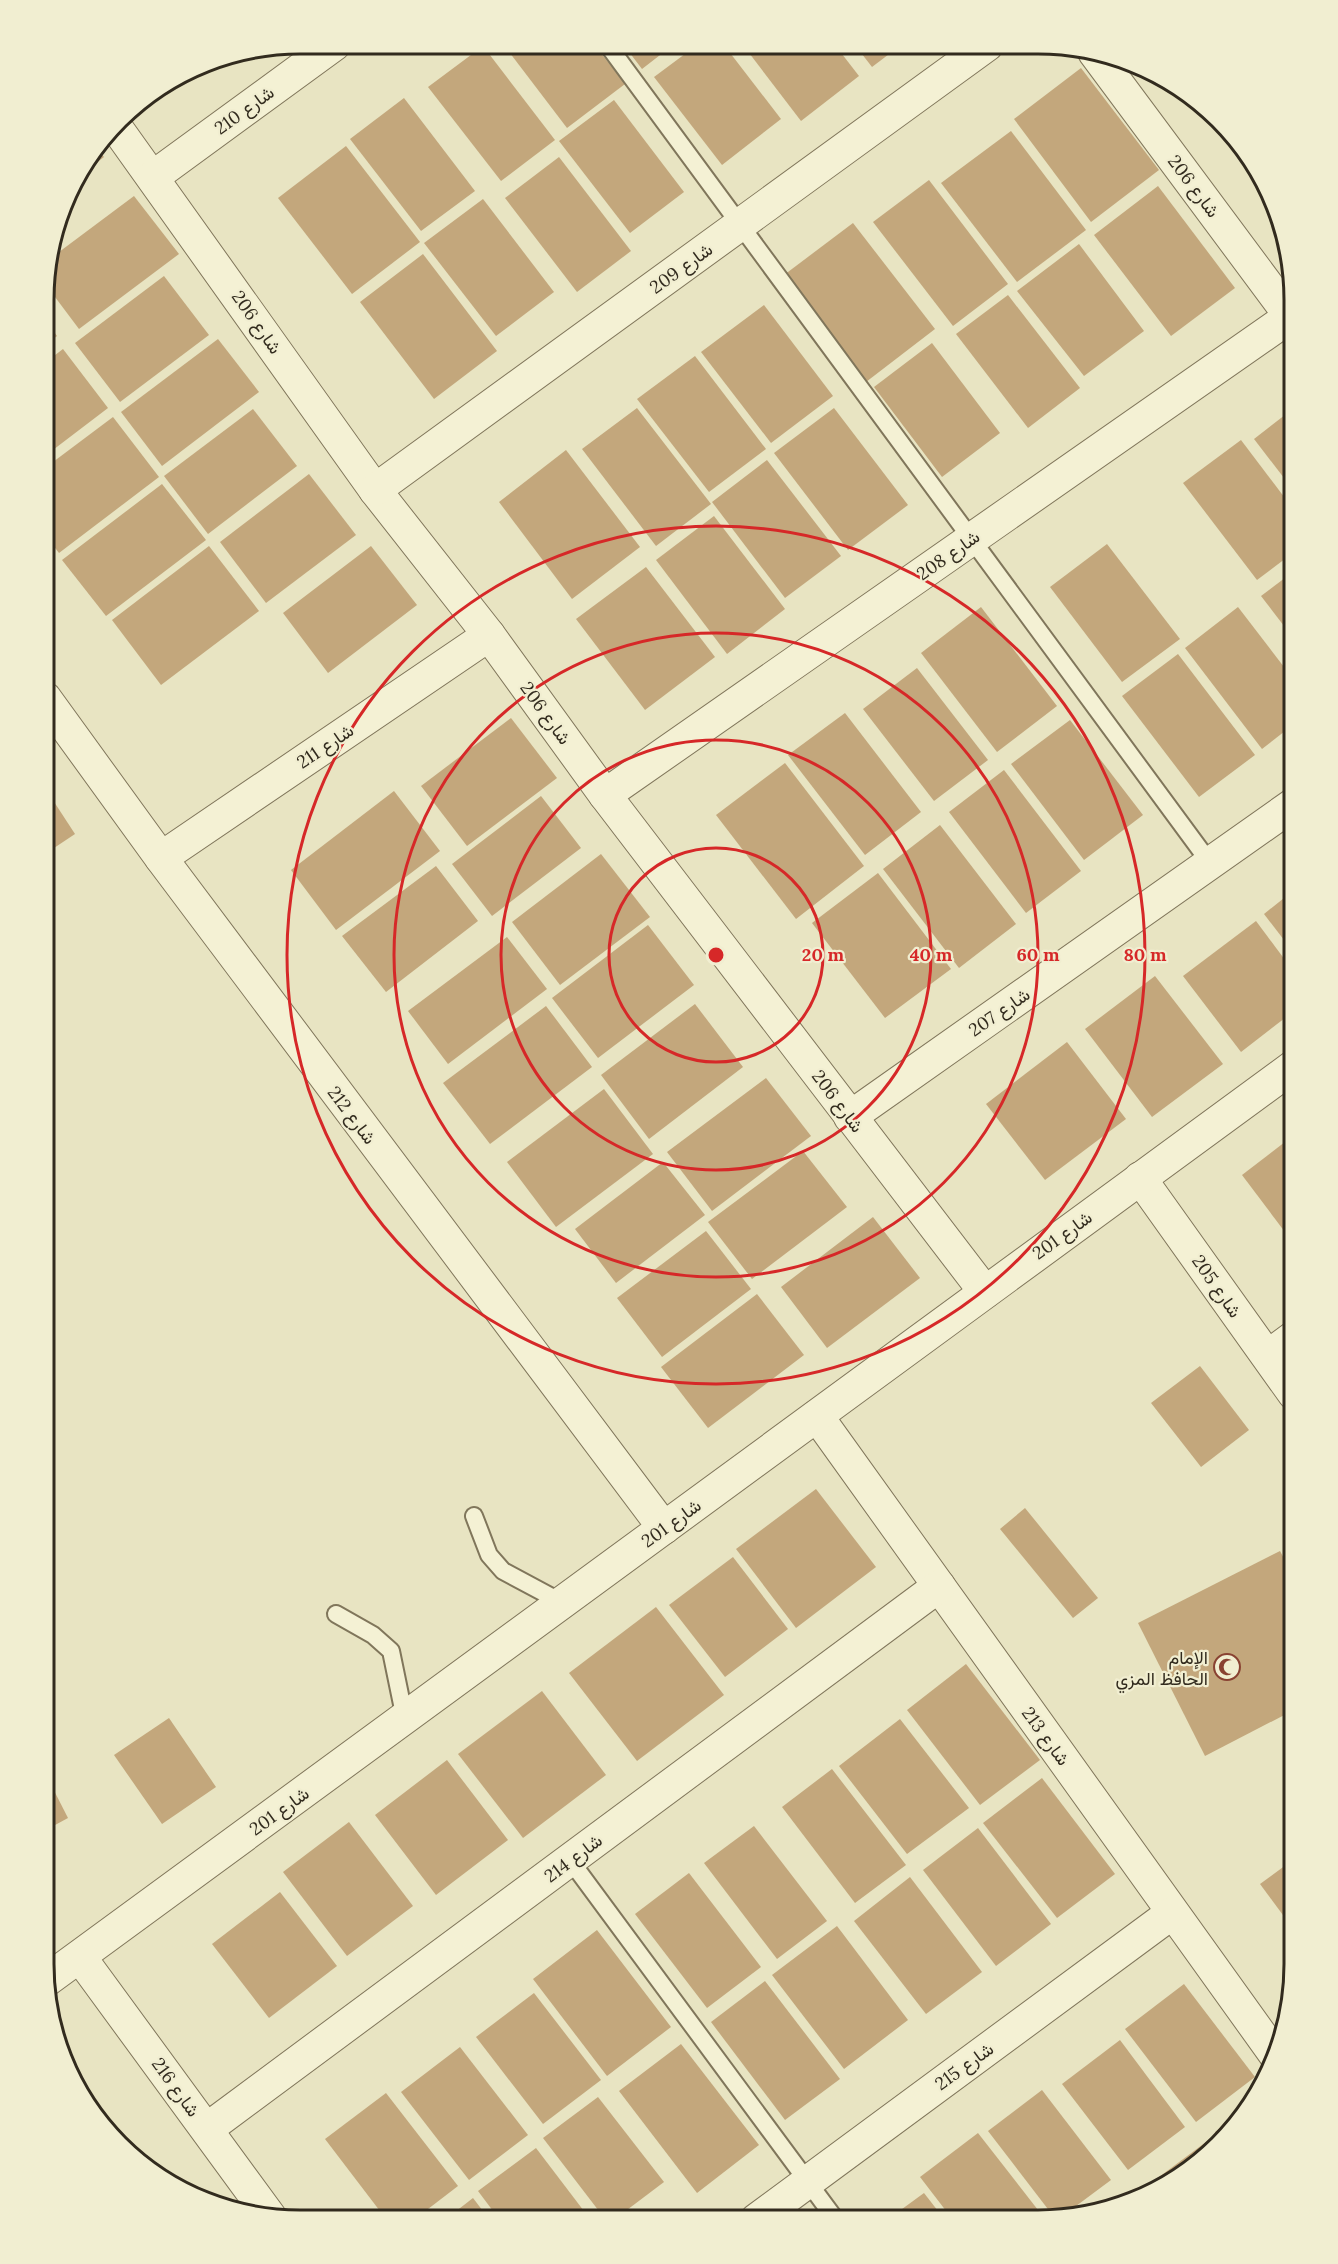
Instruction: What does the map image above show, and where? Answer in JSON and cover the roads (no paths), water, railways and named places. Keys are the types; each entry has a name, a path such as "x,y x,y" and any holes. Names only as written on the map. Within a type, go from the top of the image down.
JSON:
{"street":[{"name":"شارع 210","path":"153,177 321,54"},
{"name":"شارع 209","path":"375,490 975,54"},
{"name":"شارع 206","path":"1101,62 1284,306"},
{"name":"شارع 206","path":"120,132 375,490 489,635 605,795 985,1292"},
{"name":"شارع 208","path":"605,795 1284,324"},
{"name":"شارع 211","path":"160,858 489,635"},
{"name":"شارع 212","path":"54,711 160,858 664,1528"},
{"name":"شارع 207","path":"850,1117 1284,811"},
{"name":"شارع 201","path":"55,1975 1284,1073"},
{"name":"شارع 205","path":"1140,1178 1284,1379"},
{"path":"1268,1356 1284,1344"},
{"name":"شارع 213","path":"817,1416 1269,2047"},
{"name":"شارع 214","path":"207,2129 939,1586"},
{"name":"شارع 215","path":"770,2210 1173,1913"},
{"name":"شارع 216","path":"80,1957 263,2207"}],"lane":[{"path":"614,54 1210,863"},
{"path":"474,1516 489,1555 503,1571 563,1603"},
{"path":"336,1614 373,1635 391,1651 405,1719"},
{"path":"570,1860 829,2210"}],"place":[{"name":"الإمام الحافظ المزي","path":"1227,1667"}]}
